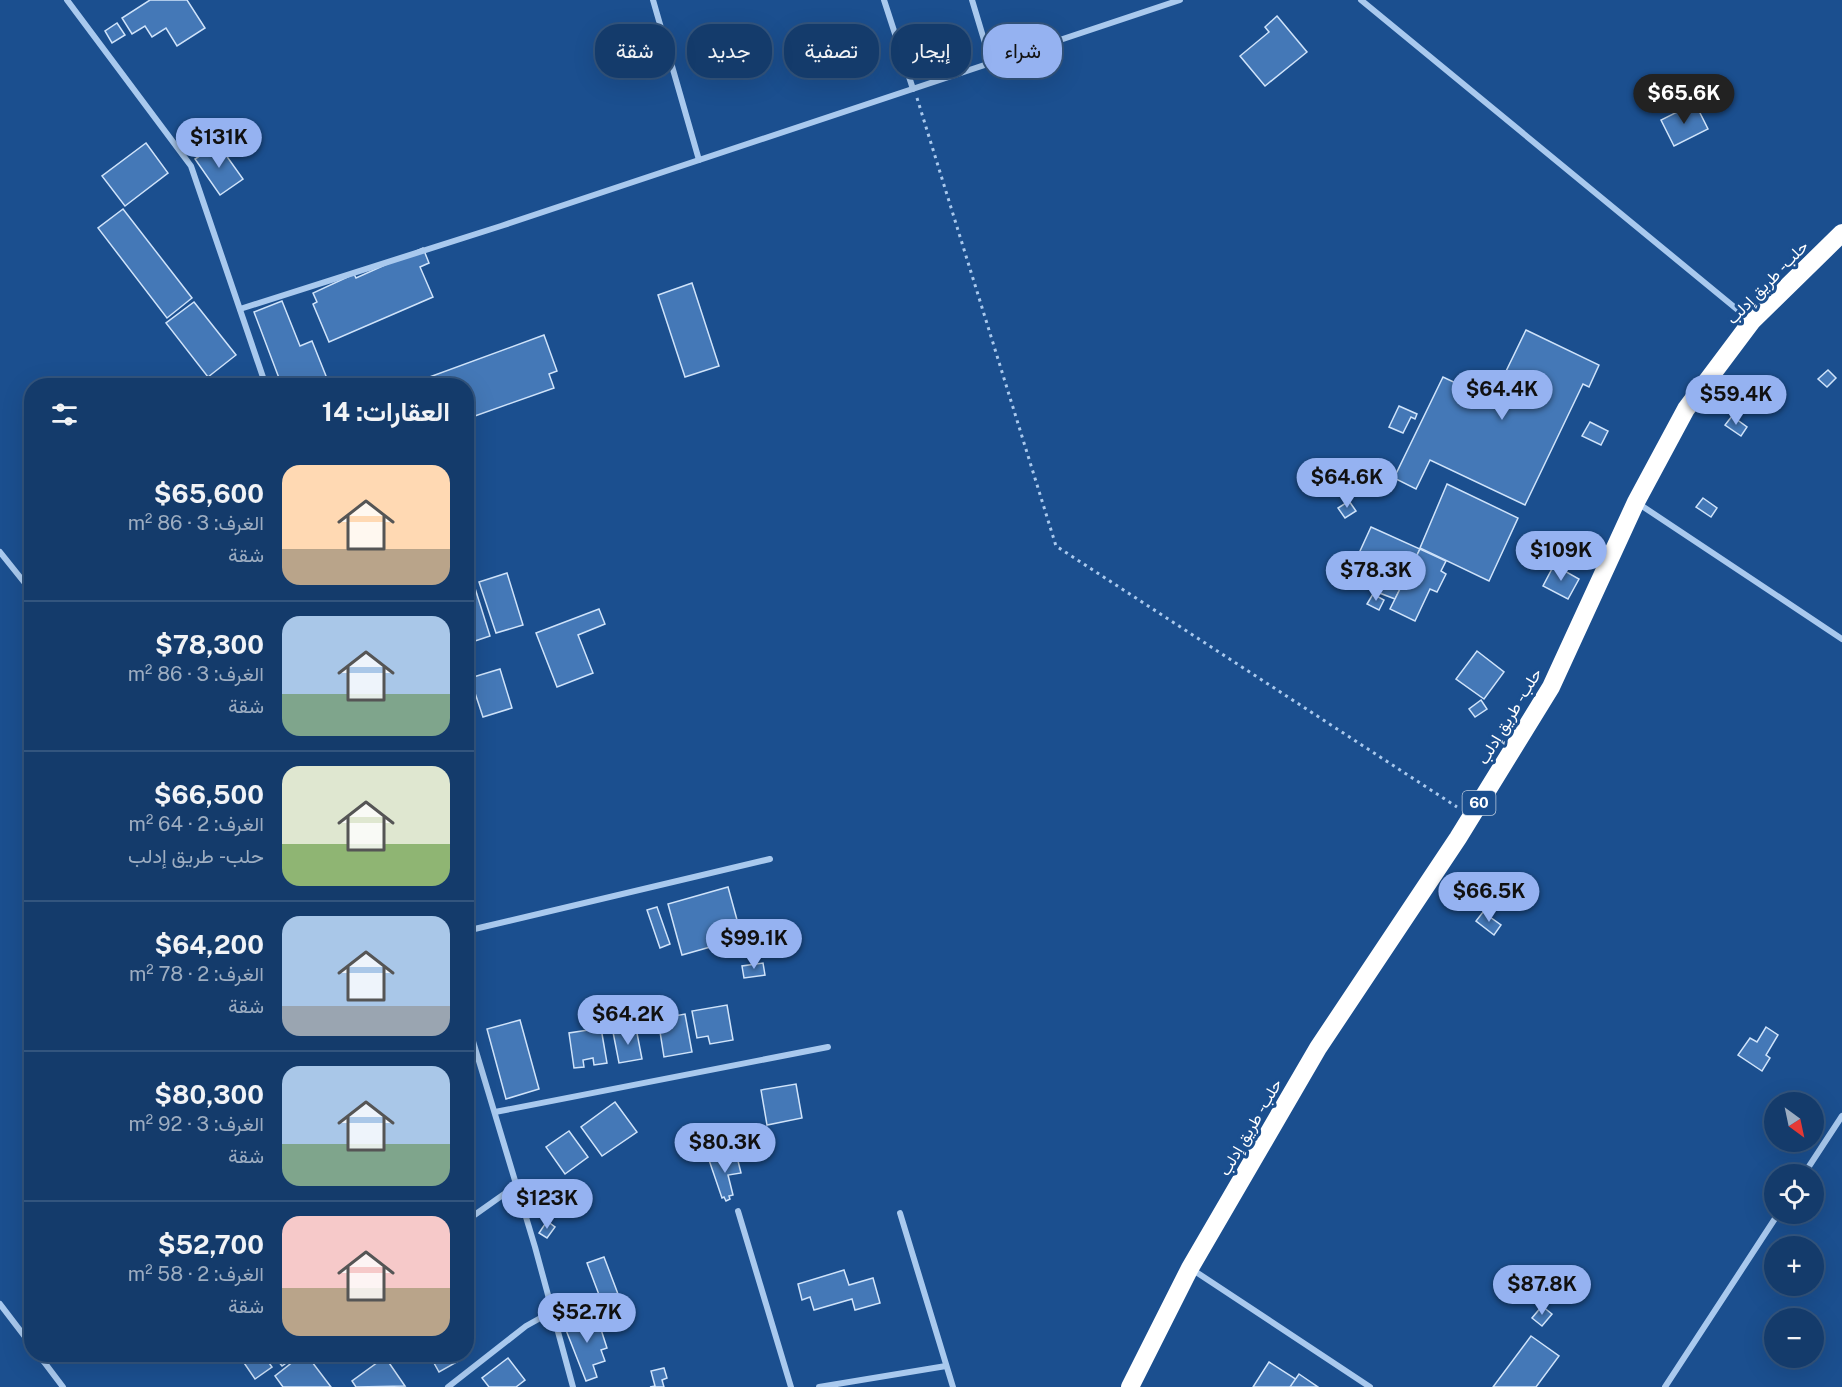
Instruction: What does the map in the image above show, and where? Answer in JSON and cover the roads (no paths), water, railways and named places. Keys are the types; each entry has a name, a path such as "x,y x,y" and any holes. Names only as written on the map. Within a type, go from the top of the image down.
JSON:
{"highway":[{"name":"حلب - طريق إدلب","path":"1130,1387 1190,1268 1318,1048 1471,816 1551,687 1636,502 1686,409 1752,321 1842,233"}],"street":[{"path":"67,0 191,165 263,378"},
{"path":"653,0 699,160"},
{"path":"884,0 913,88"},
{"path":"972,0 983,36"},
{"path":"1062,39 1180,0"},
{"path":"1361,0 1752,321"},
{"path":"240,309 501,226 983,66"},
{"path":"1636,502 1842,639"},
{"path":"0,552 24,582"},
{"path":"474,929 770,859"},
{"path":"474,1044 517,1185 573,1387"},
{"path":"495,1112 828,1047"},
{"path":"1811,1164 1842,1116"},
{"path":"474,1215 517,1185"},
{"path":"738,1211 791,1387"},
{"path":"900,1213 953,1387"},
{"path":"1665,1387 1771,1224"},
{"path":"1190,1268 1370,1387"},
{"path":"0,1304 24,1336"},
{"path":"448,1387 526,1326 553,1311"},
{"path":"44,1362 63,1387"},
{"path":"819,1387 946,1366"}],"water":[{"path":"1669,78 1676,89 1653,104 1646,93"}]}
